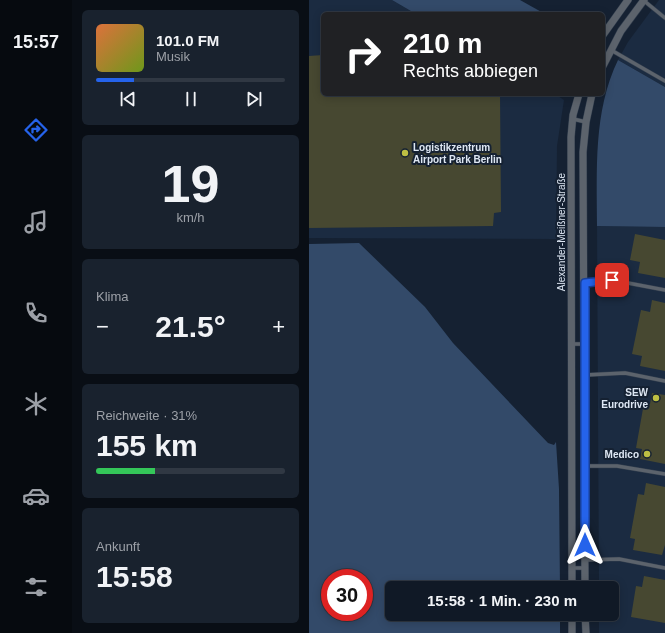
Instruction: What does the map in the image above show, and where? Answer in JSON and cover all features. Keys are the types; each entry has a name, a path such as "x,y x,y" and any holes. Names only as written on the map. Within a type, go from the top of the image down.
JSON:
{"street":[{"path":"605,32 627,0"},
{"path":"605,61 610,49 621,31 644,0"},
{"name":"Alexander-Meißner-Straße","path":"572,581 571,137 573,119 579,96"},
{"path":"585,581 585,283 583,152 586,122 592,96"},
{"path":"572,621 572,633"},
{"path":"585,621 585,633"}],"lane":[{"path":"644,0 665,18"},
{"path":"610,49 665,81"},
{"path":"573,119 586,122"},
{"path":"585,283 612,280 665,290"},
{"path":"572,344 584,344"},
{"path":"585,375 625,373 665,381"},
{"path":"585,466 617,466 665,474"},
{"path":"585,560 619,560 665,568"},
{"path":"572,568 585,568"}],"shaded area":[{"name":"Logistikzentrum Airport Park Berlin","path":"309,0 392,0 413,12 321,12 321,96 558,96 564,100 557,146 556,239 309,238"},
{"path":"392,0 520,0 541,12 413,12"},
{"path":"659,0 665,0 665,87 618,60 628,42"},
{"path":"618,60 665,87 665,227 597,226 597,163 600,121 604,100"},
{"path":"597,226 665,227 665,633 599,633 599,621 619,621 619,581 599,581"},
{"path":"359,243 425,307 453,343 548,443 554,445 556,442 559,489 560,581 385,581 385,621 560,621 560,633 309,633 309,244"}],"building":[{"name":"Logistikzentrum Airport Park Berlin","path":"321,55 321,96 500,96 501,212 494,213 493,226 309,228 309,56"},
{"path":"635,234 665,240 665,278 638,273 640,262 630,260"},
{"path":"652,300 665,303 665,371 640,366 642,356 632,354 641,310 650,312"},
{"path":"652,393 665,395 665,464 640,459 642,449 636,448 644,403 650,404"},
{"path":"646,483 665,487 665,545 662,555 633,550 635,539 630,538 638,494 644,495"},
{"path":"644,576 665,580 665,623 631,617 636,586 642,587"}],"place":[{"name":"Logistikzentrum Airport Park Berlin","path":"405,153"},
{"name":"SEW Eurodrive","path":"656,398"},
{"name":"Medico","path":"647,454"}],"route":[{"path":"585,545 585,283 612,280"}]}
